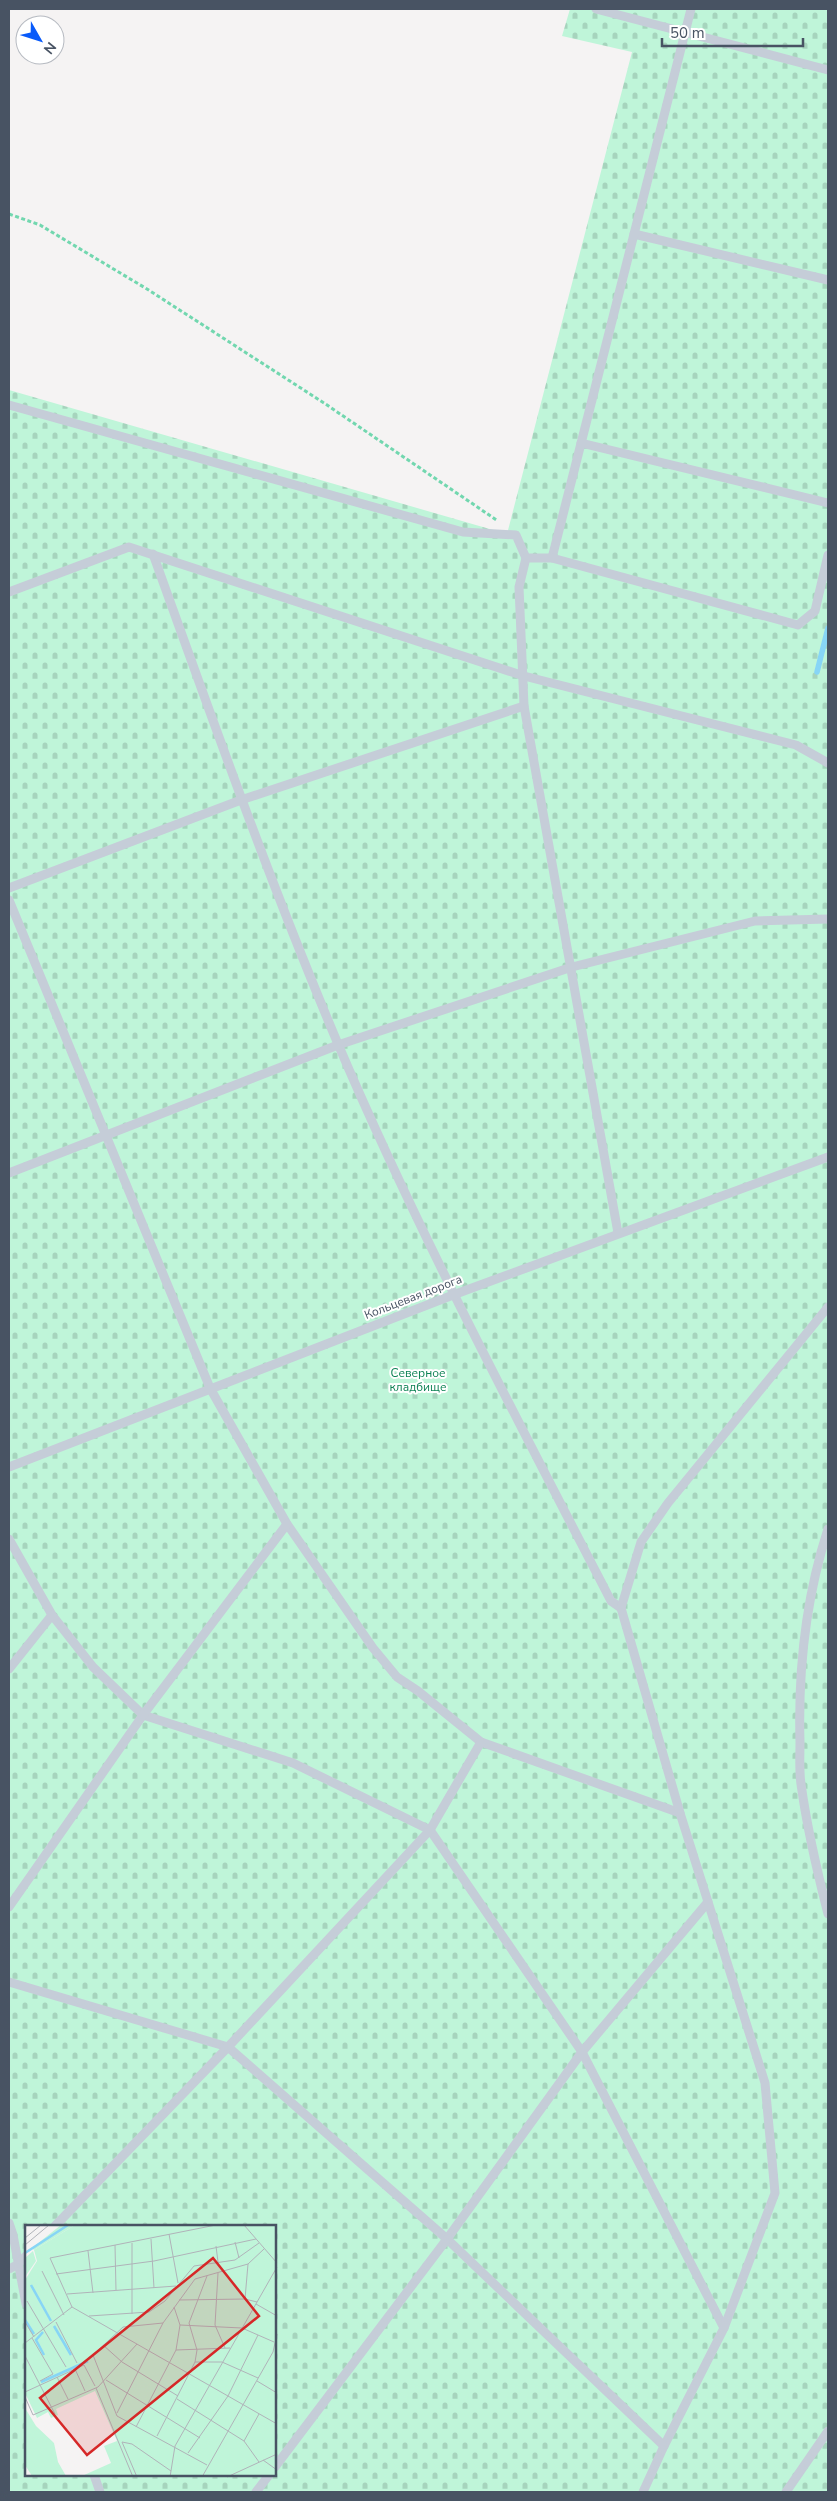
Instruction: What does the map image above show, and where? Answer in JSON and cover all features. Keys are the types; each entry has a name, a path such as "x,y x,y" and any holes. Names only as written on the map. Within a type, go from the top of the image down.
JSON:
{"lane":[{"path":"596,9 828,70"},
{"path":"552,558 691,9"},
{"path":"634,234 828,280"},
{"path":"9,404 463,532 516,535 526,558 519,587 524,706 618,1233"},
{"path":"581,443 828,503"},
{"path":"9,592 129,547 524,676 796,745 828,763"},
{"path":"153,554 240,800 338,1045 453,1295 611,1601 621,1608"},
{"path":"526,558 552,558 798,625 815,610 828,555"},
{"path":"9,888 240,800 524,706"},
{"path":"9,900 108,1135 210,1388 287,1524 374,1648 397,1677 418,1691 481,1742 680,1813"},
{"path":"9,1173 338,1045 572,967 755,921 828,919"},
{"name":"Кольцевая дорога","path":"9,1467 453,1295 828,1157"},
{"path":"643,2492 664,2446 724,2328 775,2193 765,2082 680,1813 621,1608 641,1542 668,1503 828,1307"},
{"path":"9,1907 144,1715 287,1524"},
{"path":"828,1529 819,1558 806,1630 799,1703 801,1782 812,1852 828,1914"},
{"path":"9,1539 52,1615 92,1667 144,1715 293,1763 430,1830 582,2052 724,2328"},
{"path":"9,1669 52,1615"},
{"path":"56,2225 228,2046 430,1830 481,1742"},
{"path":"276,2466 447,2239 582,2052 708,1902"},
{"path":"9,1982 228,2046 447,2239 664,2446"},
{"path":"9,2223 13,2235 13,2267 25,2301"},
{"path":"13,2267 25,2257"},
{"path":"786,2492 828,2431"},
{"path":"94,2476 100,2492"},
{"path":"256,2492 268,2476"}],"path":[{"path":"9,214 40,225 155,294 332,408 487,512 516,535"}],"green space":[{"name":"Северное кладбище","path":"570,9 828,9 828,2492 9,2492 9,390 507,534 632,52 562,36"}],"waterway":[{"path":"817,672 828,628"}]}
